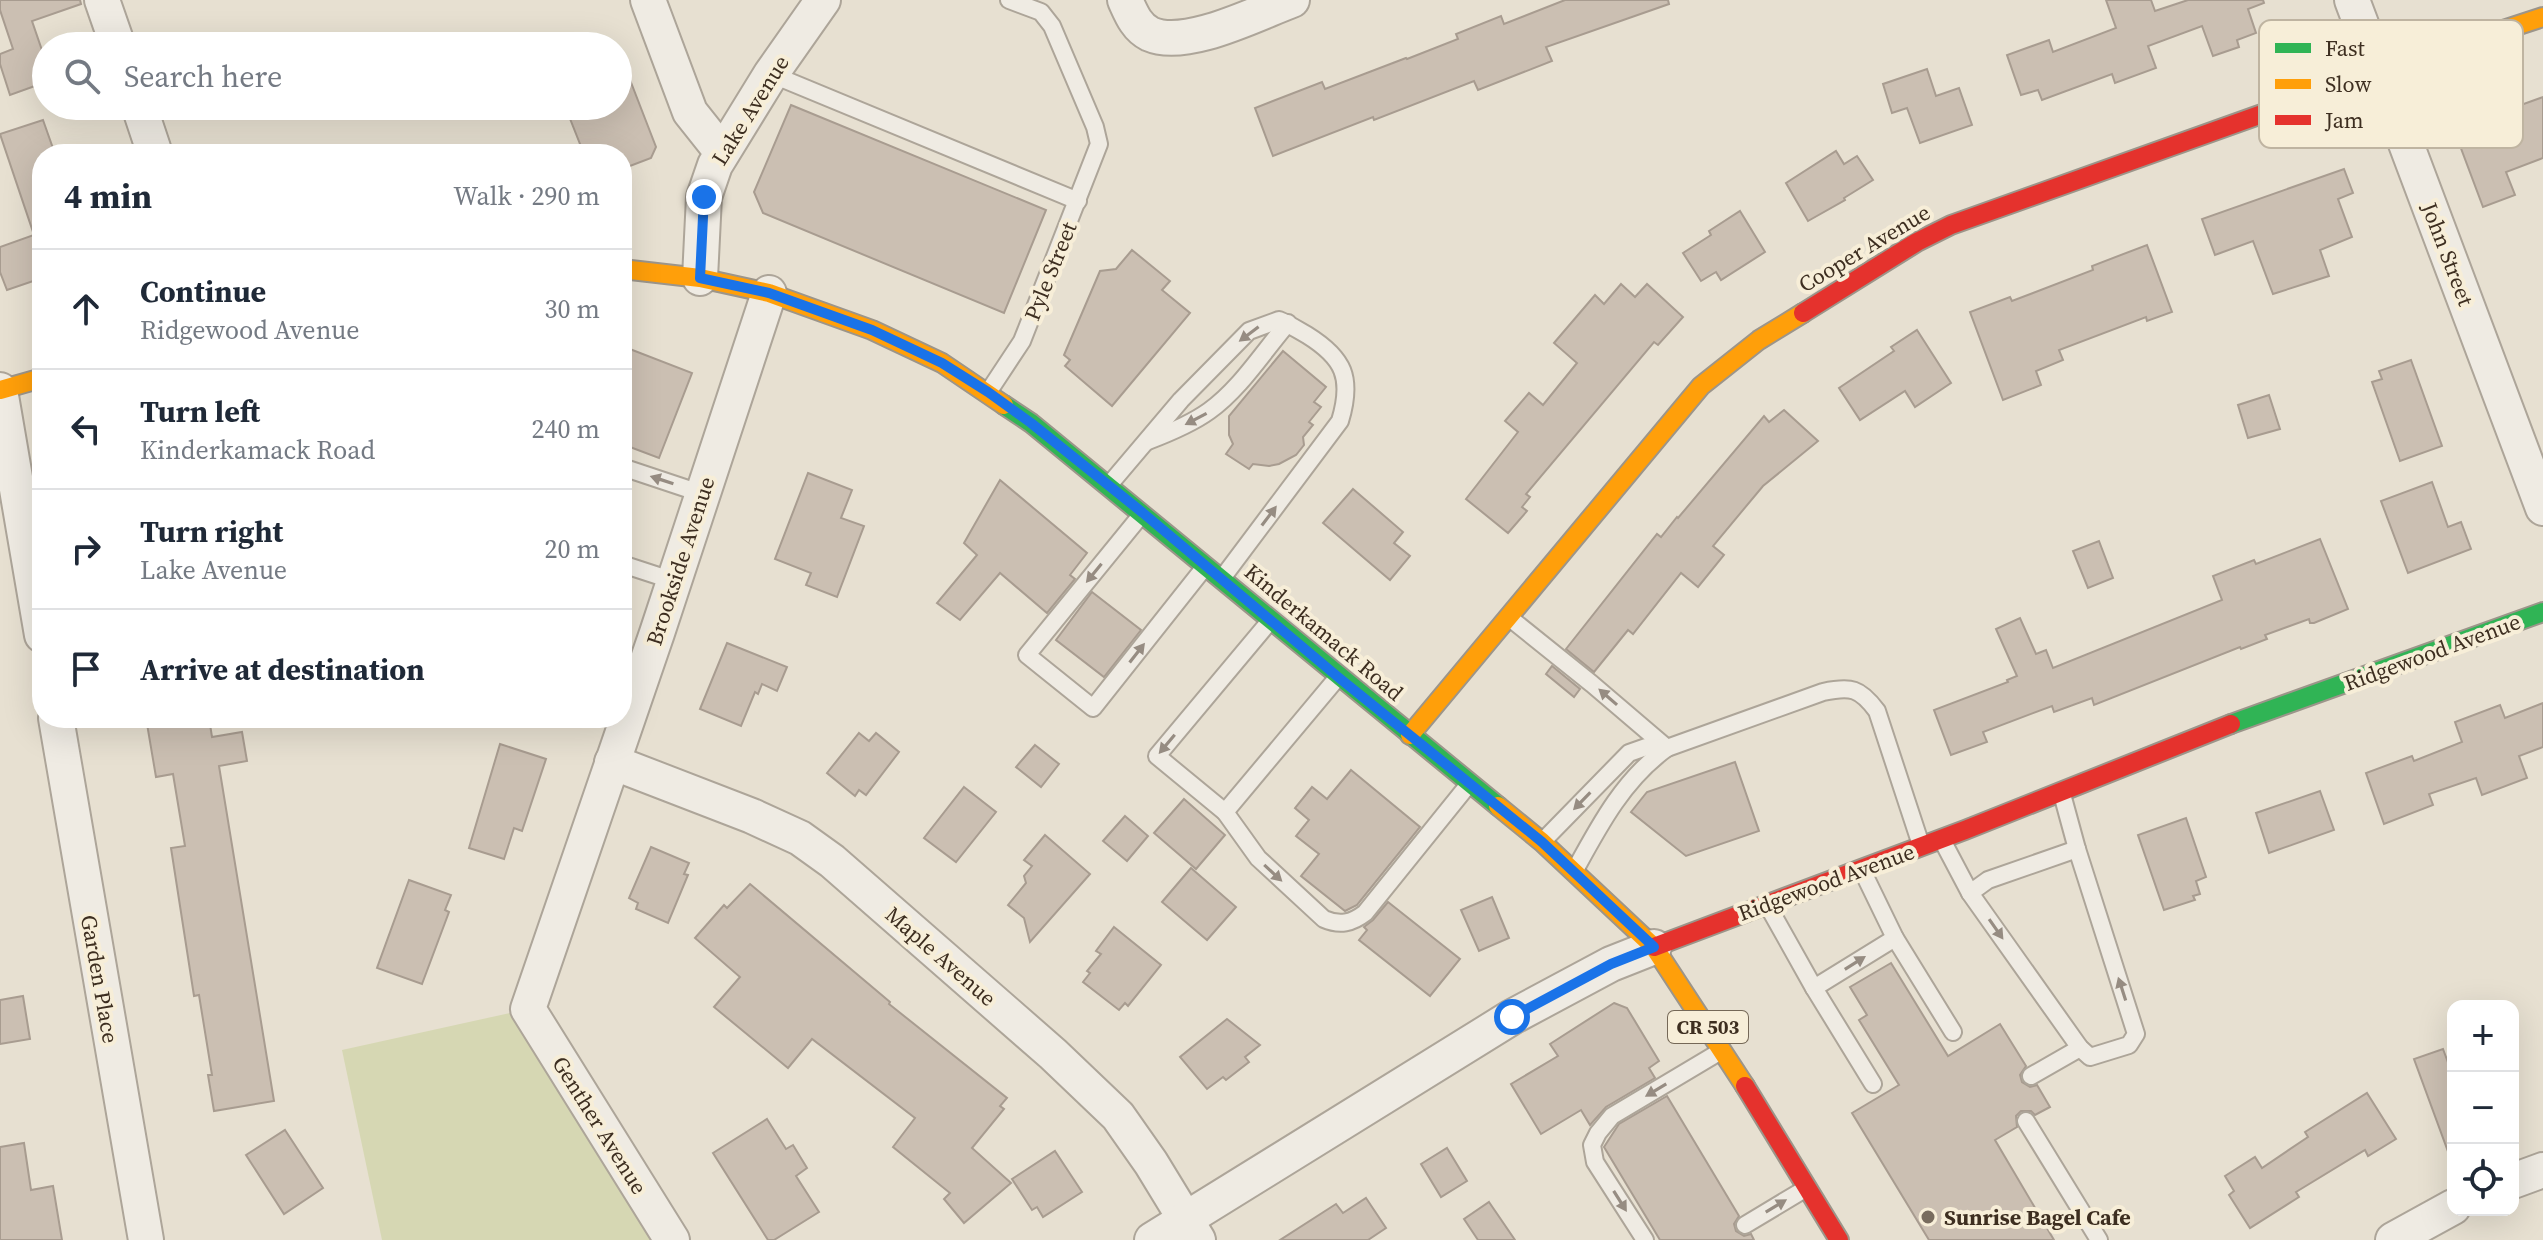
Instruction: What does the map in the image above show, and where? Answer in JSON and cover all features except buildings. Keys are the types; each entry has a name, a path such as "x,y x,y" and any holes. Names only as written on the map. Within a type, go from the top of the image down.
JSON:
{"street":[{"path":"102,0 113,32"},
{"path":"648,0 690,112 721,151"},
{"name":"Lake Avenue","path":"700,278 704,197 721,151 823,0"},
{"path":"1125,0 1135,22 1150,34 1169,38 1193,37 1292,0"},
{"name":"John Street","path":"2352,0 2360,20"},
{"name":"Cooper Avenue","path":"2523,24 2543,17"},
{"name":"Cooper Avenue","path":"1410,735 1701,386 1759,340 1917,242 1951,225 2259,114"},
{"path":"144,120 152,144"},
{"name":"John Street","path":"2408,148 2543,508"},
{"name":"Kinderkamack Road","path":"632,270 700,278 769,293 872,330 942,363 988,392 1109,485 1338,677 1542,842 1654,947 1723,1050 1839,1240"},
{"name":"Brookside Avenue","path":"632,704 769,293"},
{"path":"32,381 0,390 32,577"},
{"name":"Ridgewood Avenue","path":"1152,1240 1192,1230 1406,1081 1512,1017 1611,964 1941,839 2201,735 2543,612"},
{"name":"Garden Place","path":"58,728 146,1240"},
{"name":"Brookside Avenue","path":"528,1009 624,728"},
{"name":"Maple Avenue","path":"612,762 800,838 832,861 1064,1063 1118,1116 1192,1230"},
{"name":"Genther Avenue","path":"528,1009 672,1240"},
{"path":"2519,1179 2543,1170"},
{"path":"2393,1240 2447,1210"}],"lane":[{"name":"Pyle Street","path":"988,392 1022,341 1099,144 1095,127 1052,26 1041,12 1009,0"},
{"path":"771,74 1078,201"},
{"path":"1109,485 1181,400 1249,331 1279,320 1320,343 1344,371 1346,403 1340,421 1222,578"},
{"path":"1145,441 1208,413 1224,399 1288,323"},
{"path":"632,470 703,494"},
{"path":"1143,513 1027,655 1093,708 1206,565"},
{"path":"632,567 674,581"},
{"path":"1507,617 1667,748"},
{"path":"1271,620 1157,756 1225,812 1258,858 1324,919 1344,924 1355,921 1365,913 1469,784"},
{"path":"1225,812 1338,677"},
{"path":"1574,872 1606,813 1640,771 1667,748 1823,692 1846,688 1865,695 1877,711 1922,846"},
{"path":"1542,842 1629,753 1646,747 1667,748"},
{"path":"1941,839 1970,893 2080,1048 2090,1057 2129,1045 2136,1034 2061,790"},
{"path":"1970,893 1988,880 2077,849"},
{"path":"1861,868 1895,938 1953,1032"},
{"path":"1768,904 1814,988 1873,1084"},
{"path":"1814,988 1895,938"},
{"path":"2031,1076 2080,1048"},
{"path":"1645,1240 1595,1162 1592,1145 1612,1116 1723,1050"},
{"path":"2026,1121 2099,1240"},
{"path":"1745,1225 1807,1187"}],"green space":[{"path":"528,1009 672,1240 382,1240 342,1050"}],"traffic: fast":[{"path":"1004,405 1031,423 1498,806"},
{"path":"2231,724 2543,612"}],"traffic: slow":[{"path":"2523,24 2543,17"},
{"path":"632,270 700,278 769,293 872,330 942,363 1004,405"},
{"path":"1410,735 1701,386 1759,340 1803,313"},
{"path":"0,390 32,381"},
{"path":"1498,806 1542,842 1654,947 1745,1086"}],"traffic: jam":[{"path":"1803,313 1917,242 1951,225 2259,115"},
{"path":"1654,947 1965,830 2231,724"},
{"path":"1745,1086 1839,1240"}],"place":[{"name":"Sunrise Bagel Cafe","path":"1928,1217"}],"route":[{"path":"704,197 700,278 769,293 872,330 942,363 988,392 1143,513 1338,677 1542,842 1654,947 1611,964 1512,1017"}]}
